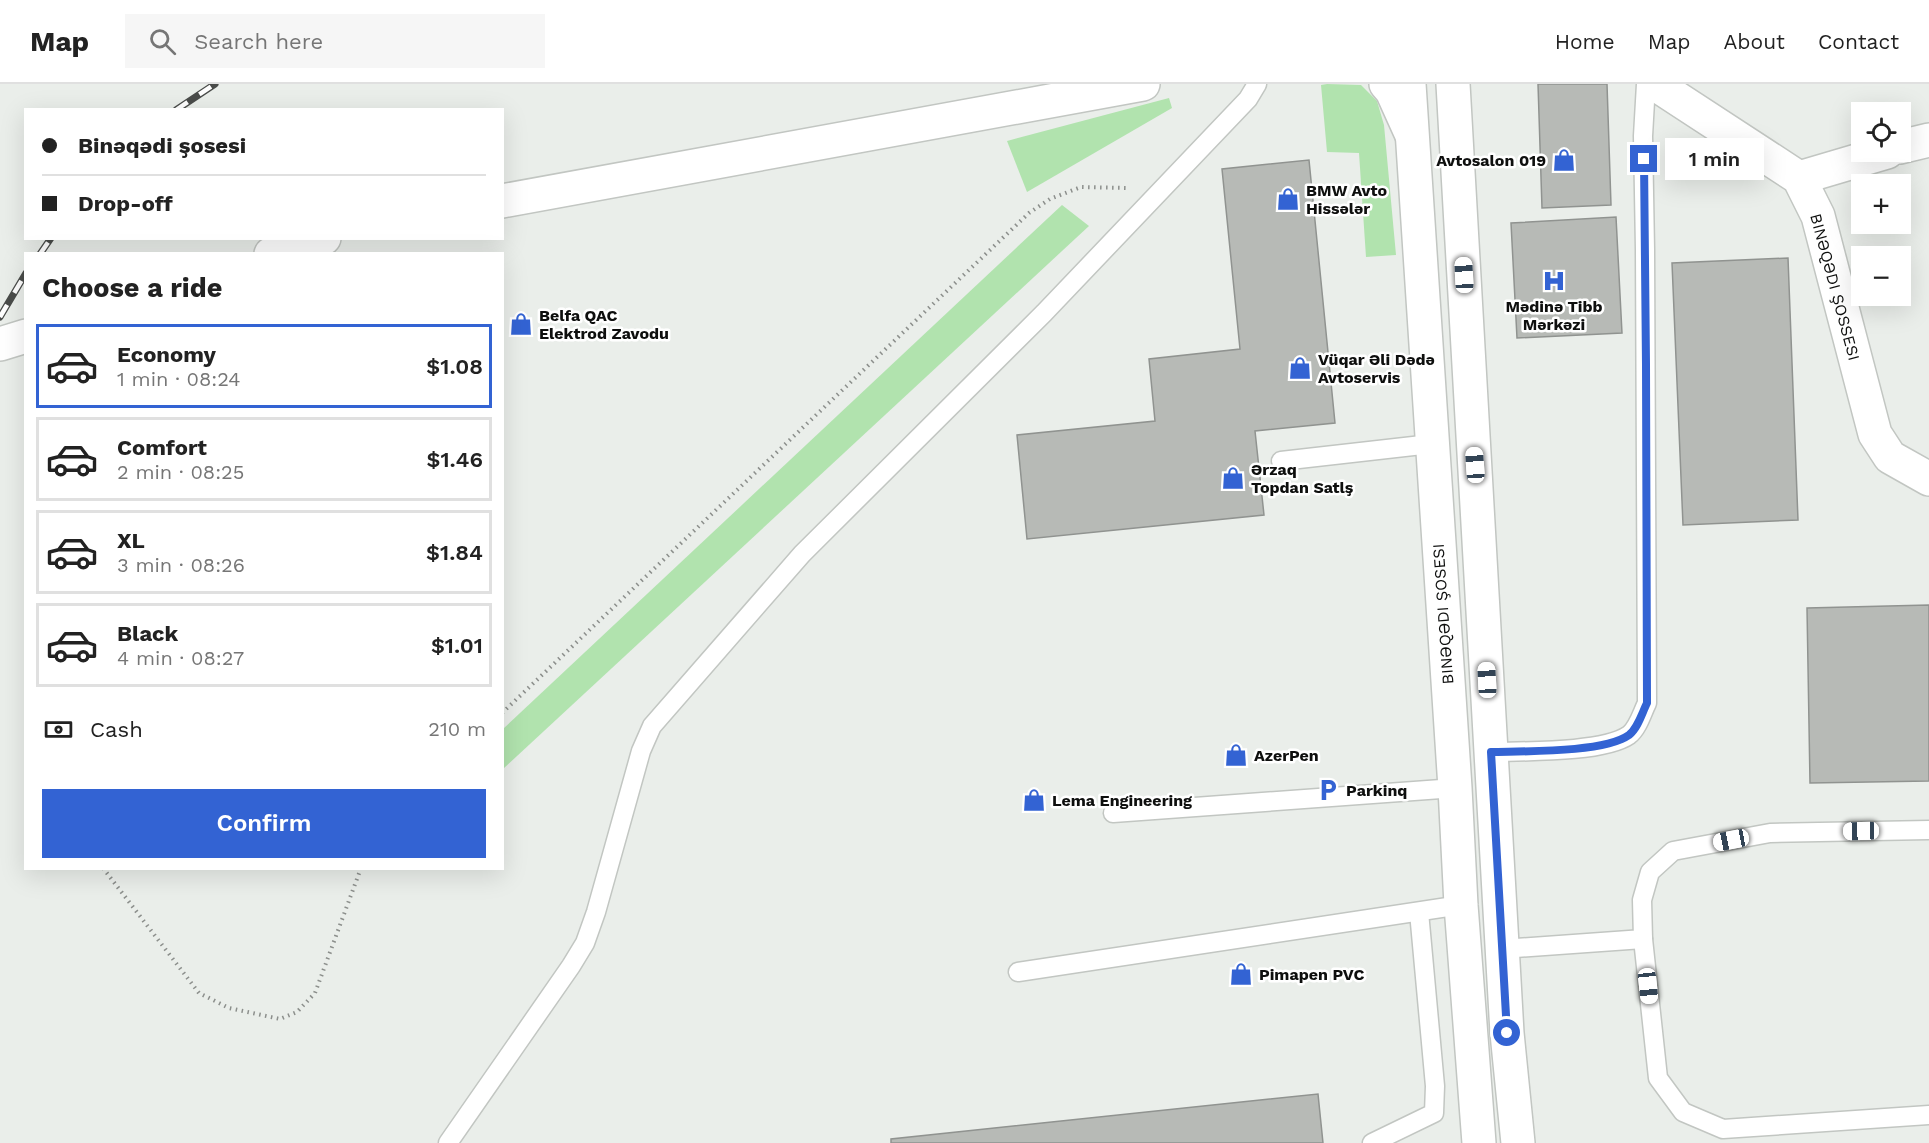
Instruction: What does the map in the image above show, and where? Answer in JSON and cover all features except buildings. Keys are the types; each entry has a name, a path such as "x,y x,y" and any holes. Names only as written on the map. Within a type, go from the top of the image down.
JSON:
{"main road":[{"path":"504,201 1143,84"},
{"path":"1386,84 1392,91 1412,134"},
{"name":"BINƏQƏDI ŞOSESI","path":"1409,84 1461,905 1479,1143"},
{"path":"1453,84 1507,1033 1518,1143"},
{"path":"1655,84 1799,178 1853,162"},
{"path":"1911,144 1929,140"},
{"name":"BINƏQƏDI ŞOSSESI","path":"1799,178 1818,216 1875,434 1890,457 1929,479"},
{"path":"278,252 317,240"},
{"path":"0,344 24,337"}],"lane":[{"path":"448,1143 585,943 596,912 641,751 652,726 802,554 1044,313 1248,99 1257,84"},
{"path":"1491,752 1566,749 1600,745 1628,735 1637,726 1647,703 1646,250 1643,136 1646,84"},
{"path":"1281,460 1431,444"},
{"path":"1113,813 1455,788"},
{"path":"1929,830 1770,832 1673,851 1650,872 1642,900 1643,939 1658,1078 1683,1112 1723,1129 1929,1115"},
{"path":"1018,972 1461,905"},
{"path":"1372,1143 1434,1113 1435,1086 1419,912"},
{"path":"1502,949 1643,939"}],"path":[{"path":"504,711 1029,213 1050,199 1081,187 1162,189"},
{"path":"105,870 199,993 229,1008 280,1019 297,1012 315,993 360,870"}],"green space":[{"path":"1321,85 1361,85 1377,101 1384,125 1396,255 1366,257 1359,153 1327,152"},
{"path":"1169,98 1172,108 1027,192 1007,141"},
{"path":"1062,205 1089,226 504,768 504,728"}],"railway":[{"path":"179,108 215,84"},
{"path":"41,252 50,240"},
{"path":"0,317 24,276"}],"place":[{"name":"Avtosalon 019","path":"1564,160"},
{"name":"BMW Avto Hissələr","path":"1288,199"},
{"name":"Mədinə Tibb Mərkəzi","path":"1554,281"},
{"name":"Belfa QAC Elektrod Zavodu","path":"521,324"},
{"name":"Vüqar Əli Dədə Avtoservis","path":"1300,368"},
{"name":"Ərzaq Topdan Satlş","path":"1233,478"},
{"name":"AzerPen","path":"1236,755"},
{"name":"Parkinq","path":"1328,790"},
{"name":"Lema Engineering","path":"1034,800"},
{"name":"Pimapen PVC","path":"1241,974"}],"route":[{"path":"1507,1033 1491,752 1566,749 1600,745 1628,735 1637,726 1647,703 1644,159"}]}
